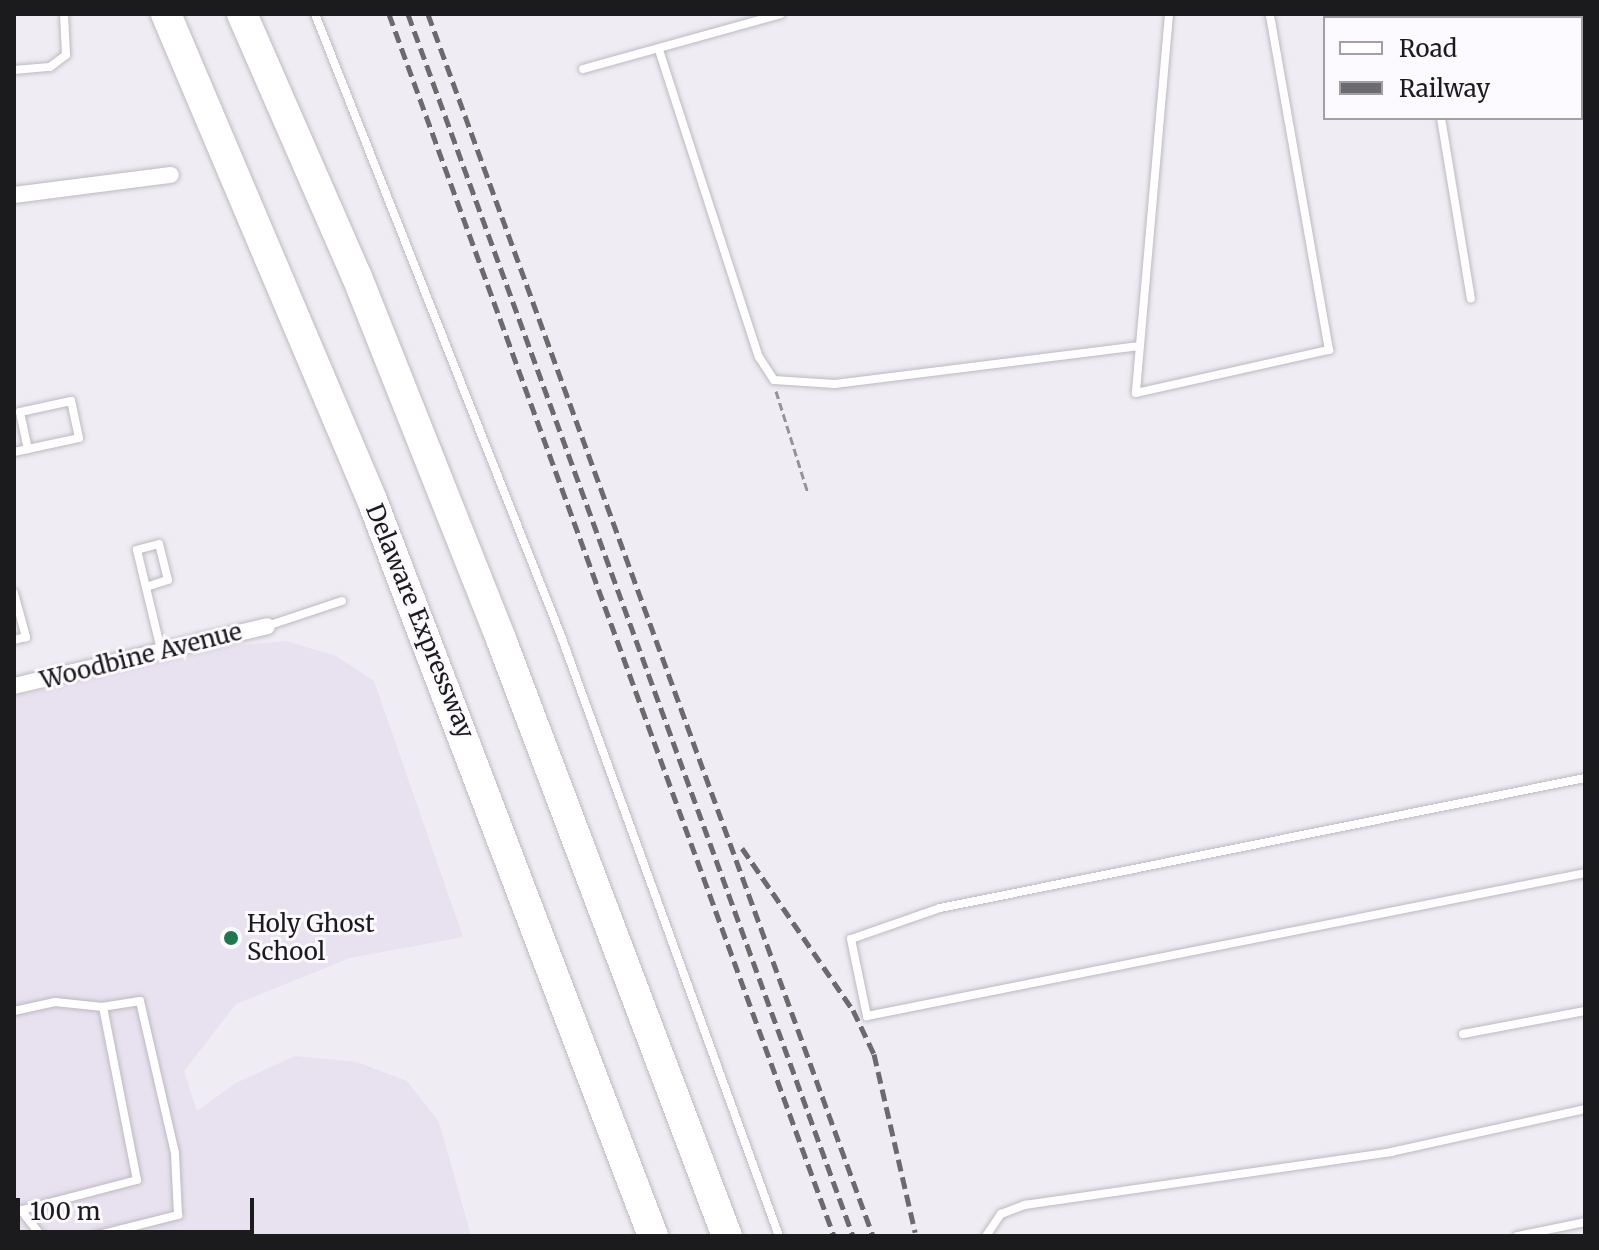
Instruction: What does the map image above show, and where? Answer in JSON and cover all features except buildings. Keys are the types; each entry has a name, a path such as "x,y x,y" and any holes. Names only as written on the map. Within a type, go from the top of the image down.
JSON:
{"highway":[{"name":"Delaware Expressway","path":"166,14 384,529 653,1236"},
{"path":"242,14 357,277 484,595 727,1236"}],"street":[{"path":"14,195 171,175"},
{"name":"Woodbine Avenue","path":"14,686 267,626"}],"lane":[{"path":"14,70 50,67 66,55 64,14"},
{"path":"315,14 560,633 779,1236"},
{"path":"583,69 781,14"},
{"path":"1169,14 1136,393 1329,350 1270,14"},
{"path":"659,50 759,357 774,380 835,384 1140,346"},
{"path":"1441,120 1471,299"},
{"path":"14,452 28,449 79,438 71,401 20,412 28,449"},
{"path":"146,587 168,580 159,544 137,550 161,651"},
{"path":"14,593 26,637 14,640"},
{"path":"267,626 342,601"},
{"path":"1585,778 940,908 851,939 867,1016 1585,873"},
{"path":"14,1011 55,1002 103,1007 140,1001 175,1153 178,1215 95,1236"},
{"path":"41,1236 18,1211 137,1180 103,1007"},
{"path":"1463,1034 1585,1011"},
{"path":"986,1236 1001,1214 1025,1205 1391,1152 1585,1109"},
{"path":"1517,1236 1585,1222"}],"path":[{"path":"774,380 808,493"}],"shaded area":[{"name":"Holy Ghost School","path":"286,641 336,656 374,681 463,937 350,958 236,1004 184,1071 197,1111 236,1083 295,1056 357,1062 407,1081 439,1122 471,1236 14,1236 14,697 233,646"}],"railway":[{"path":"389,14 834,1236"},
{"path":"408,14 853,1236"},
{"path":"428,14 873,1236"},
{"path":"742,848 853,1010 874,1054 915,1232"}],"place":[{"name":"Holy Ghost School","path":"231,938"}]}
